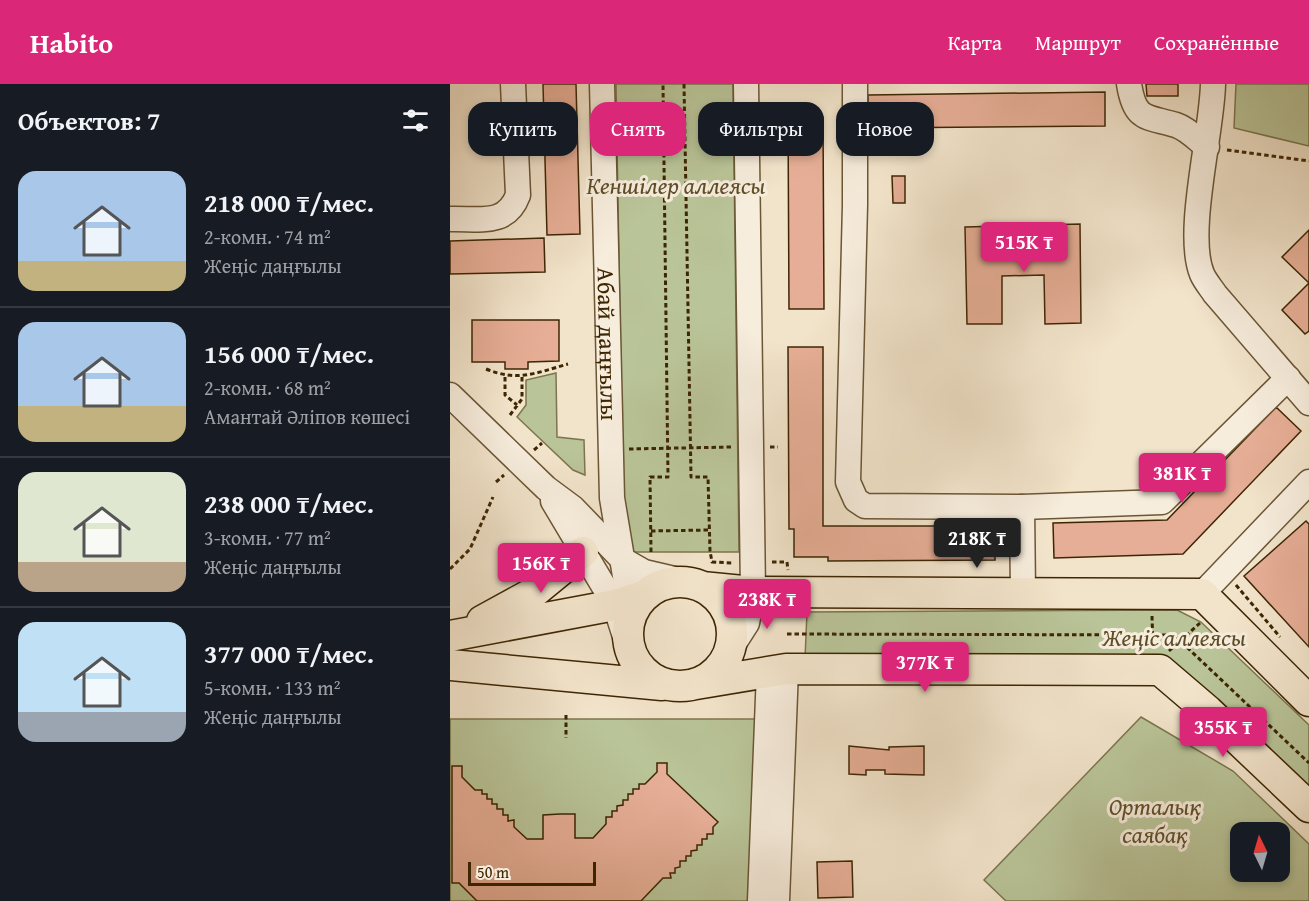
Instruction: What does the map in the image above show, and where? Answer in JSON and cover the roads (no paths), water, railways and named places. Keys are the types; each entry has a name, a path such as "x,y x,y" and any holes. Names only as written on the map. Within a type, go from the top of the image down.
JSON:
{"main road":[{"path":"452,636 533,593 583,552"},
{"path":"452,636 629,600 664,584 694,584 753,592 1150,593 1201,608 1309,701"},
{"path":"694,584 715,595 728,613 732,634 731,648 723,664 711,676 696,684"},
{"path":"629,600 628,646 640,669 650,678 665,685"},
{"path":"450,665 680,687 777,671 1159,662 1160,670 1209,711 1309,807"}],"street":[{"path":"450,219 500,218 513,209 518,195 513,84"},
{"name":"Абай даңғылы","path":"602,84 612,498 629,600"},
{"path":"731,648 747,623 753,592 746,84"},
{"path":"855,84 855,205 848,482 856,500 865,506 1022,507 1162,502 1288,378"},
{"path":"1129,84 1131,97 1140,113 1151,121 1178,125 1207,147"},
{"path":"1213,84 1197,228 1197,254 1202,274 1215,294 1309,403"},
{"path":"450,395 546,488 573,508 622,560 644,572 694,584"},
{"path":"546,488 583,552 629,600"},
{"path":"1201,608 1305,494"},
{"path":"573,508 612,498"},
{"path":"1022,507 1023,593"},
{"path":"760,901 777,671"},
{"path":"777,671 777,901"}],"park label":[{"name":"Кеншілер аллеясы","path":"676,185"},
{"name":"Жеңіс аллеясы","path":"1174,637"},
{"name":"Орталық саябақ","path":"1155,820"}]}
